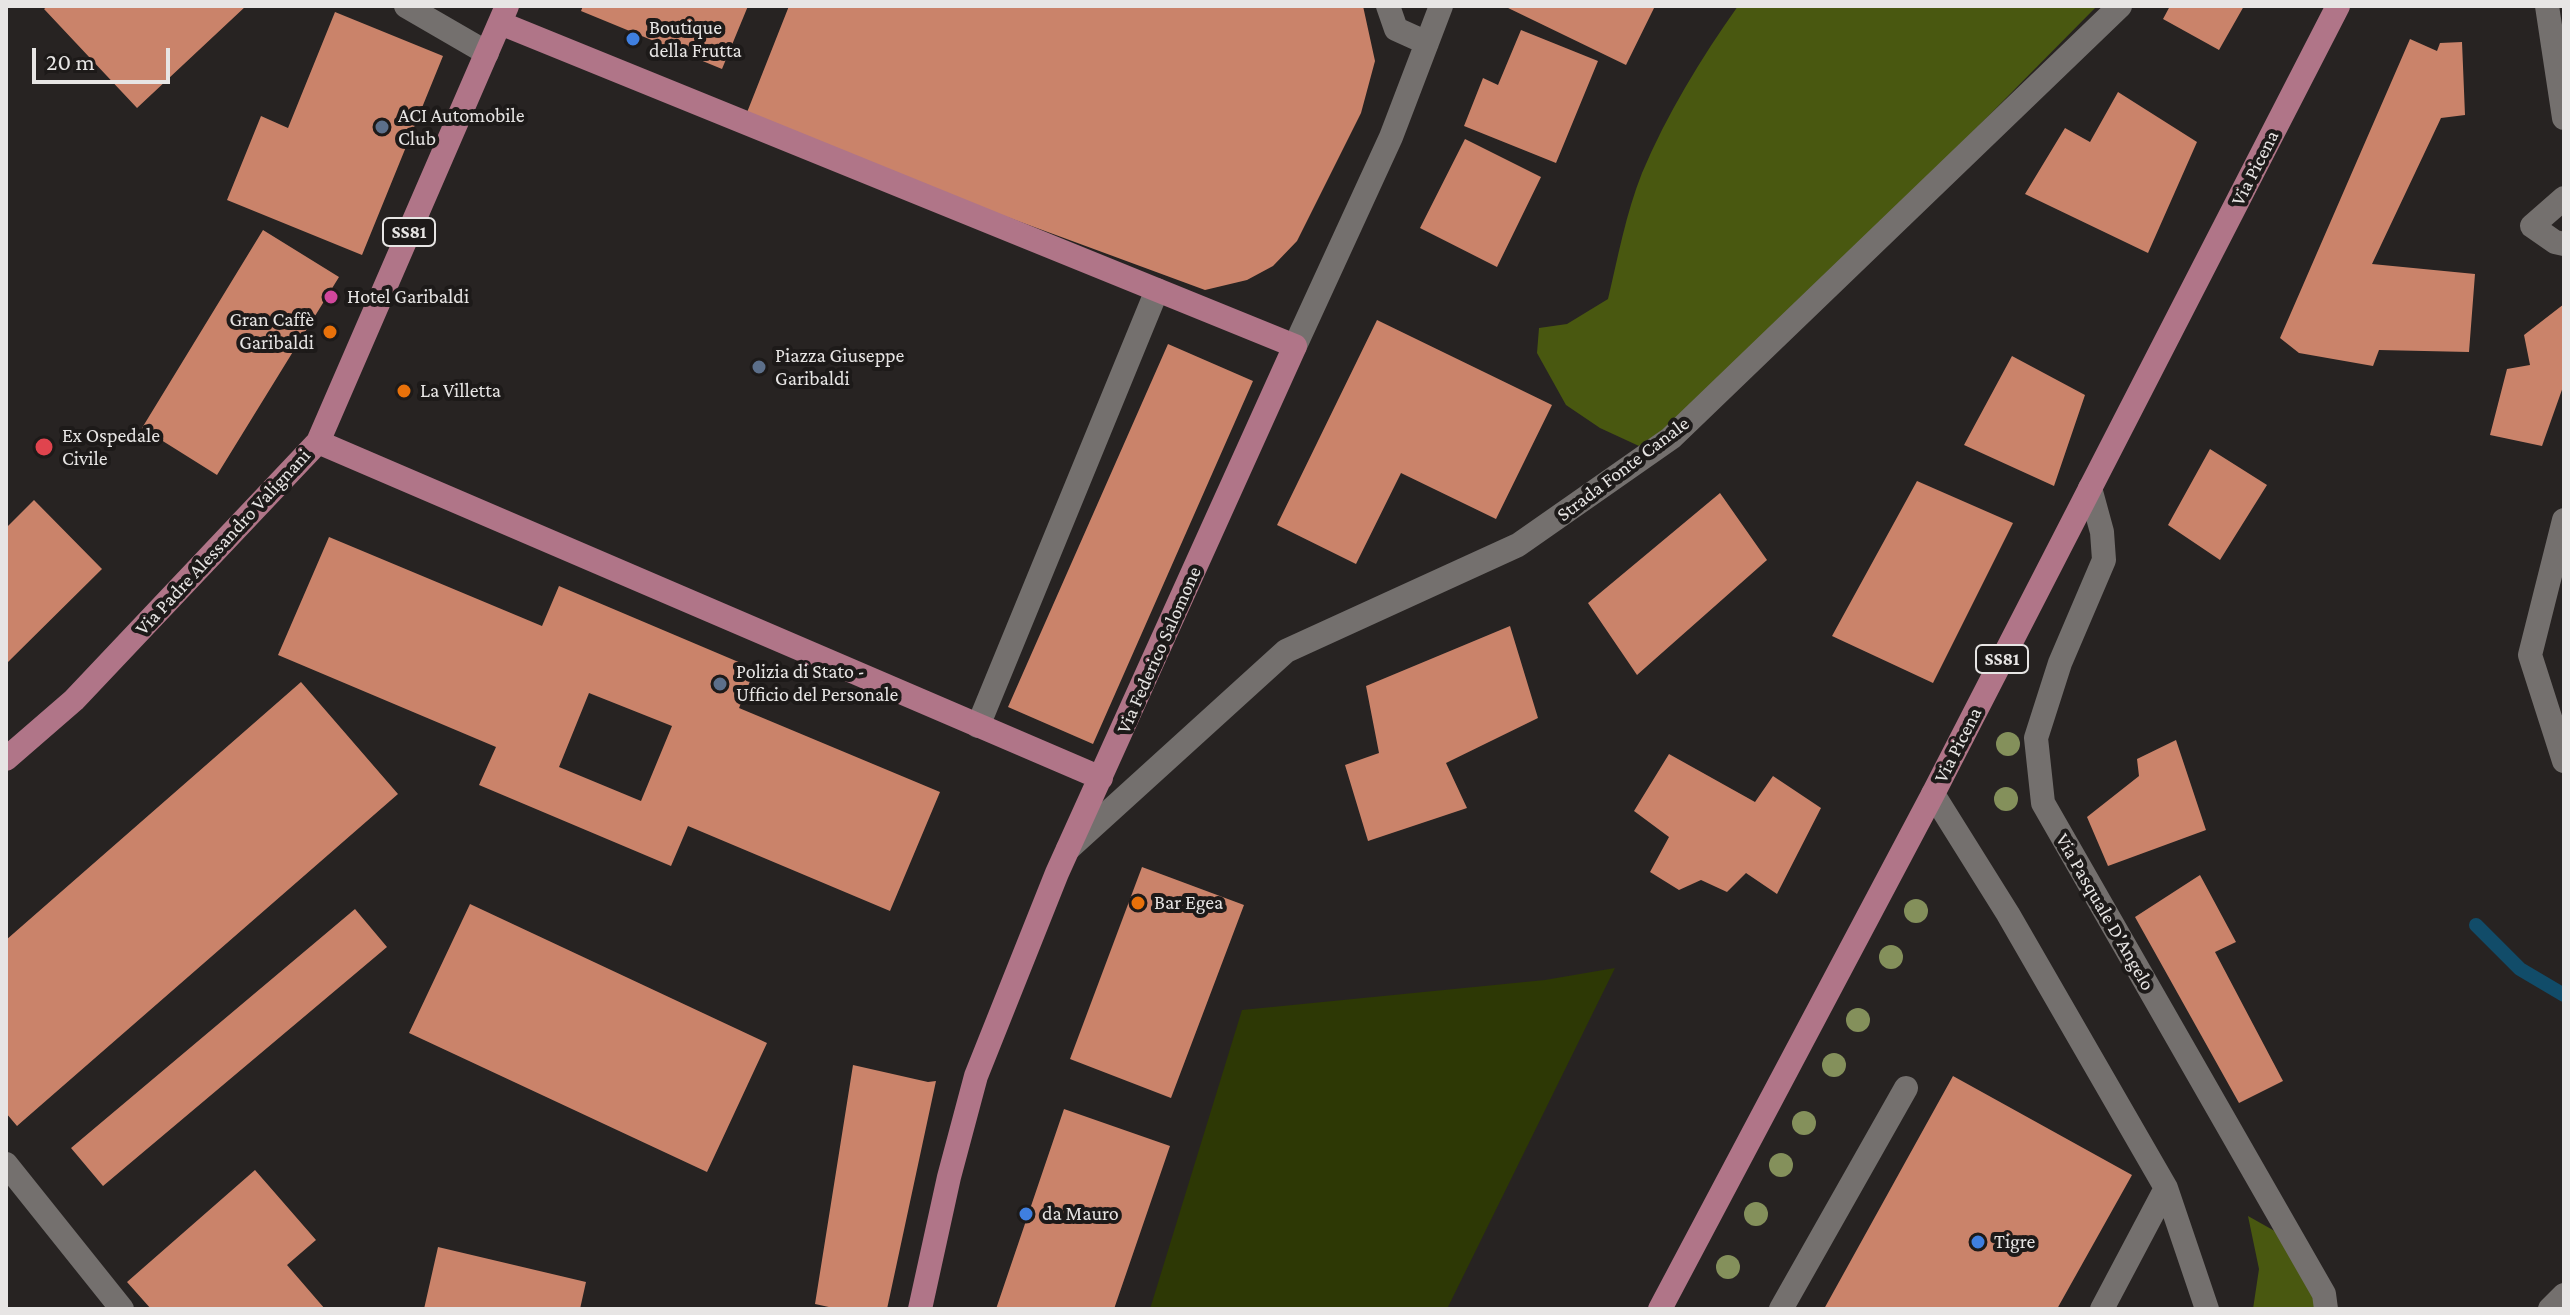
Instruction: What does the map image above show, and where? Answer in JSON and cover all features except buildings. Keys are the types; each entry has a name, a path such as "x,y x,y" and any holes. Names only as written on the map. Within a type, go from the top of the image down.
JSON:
{"main road":[{"name":"Via Picena","path":"1660,1309 1933,794 2338,6"},
{"name":"Via Padre Alessandro Valignani","path":"6,759 74,700 318,442 504,14"},
{"path":"504,14 627,73 743,123 1295,346"},
{"name":"Via Federico Salomone","path":"920,1309 949,1177 976,1076 1068,849 1295,346"},
{"path":"318,442 1101,778"}],"street":[{"path":"406,6 487,53"},
{"path":"1388,6 1396,29 1427,43"},
{"name":"Via Federico Salomone","path":"1295,346 1391,137 1441,6"},
{"name":"Strada Fonte Canale","path":"1068,849 1286,651 1518,545 1671,438 2120,6"},
{"path":"2547,6 2564,118"},
{"path":"2564,198 2532,226 2555,242 2564,244"},
{"path":"978,726 1157,290"},
{"name":"Via Pasquale D'Angelo","path":"2090,488 2102,532 2104,560 2060,663 2036,738 2043,803 2324,1294 2326,1309"},
{"path":"2564,520 2530,655 2564,761"},
{"path":"1933,794 2008,914 2166,1188 2207,1309"},
{"path":"1781,1309 1906,1088"},
{"path":"9,1172 122,1309"},
{"path":"2102,1309 2166,1188"},
{"path":"2550,1309 2564,1295"}],"green space":[{"path":"1738,6 2097,6 1851,255 1667,435 1639,446 1600,428 1566,405 1537,353 1539,328 1567,324 1608,299 1627,219 1642,173 1686,87"},
{"path":"1615,968 1447,1309 1150,1309 1242,1010 1545,980"},
{"path":"2248,1216 2280,1234 2322,1309 2253,1309 2259,1269"}],"waterway":[{"path":"2476,925 2520,969 2564,995"}],"place":[{"name":"Boutique della Frutta","path":"633,39"},
{"name":"ACI Automobile Club","path":"382,127"},
{"name":"Hotel Garibaldi","path":"331,297"},
{"name":"Gran Caffè Garibaldi","path":"330,332"},
{"name":"Piazza Giuseppe Garibaldi","path":"759,367"},
{"name":"La Villetta","path":"404,391"},
{"name":"Ex Ospedale Civile","path":"44,447"},
{"name":"Polizia di Stato - Ufficio del Personale","path":"720,684"},
{"name":"Bar Egea","path":"1138,903"},
{"name":"da Mauro","path":"1026,1214"},
{"name":"Tigre","path":"1978,1242"}]}
